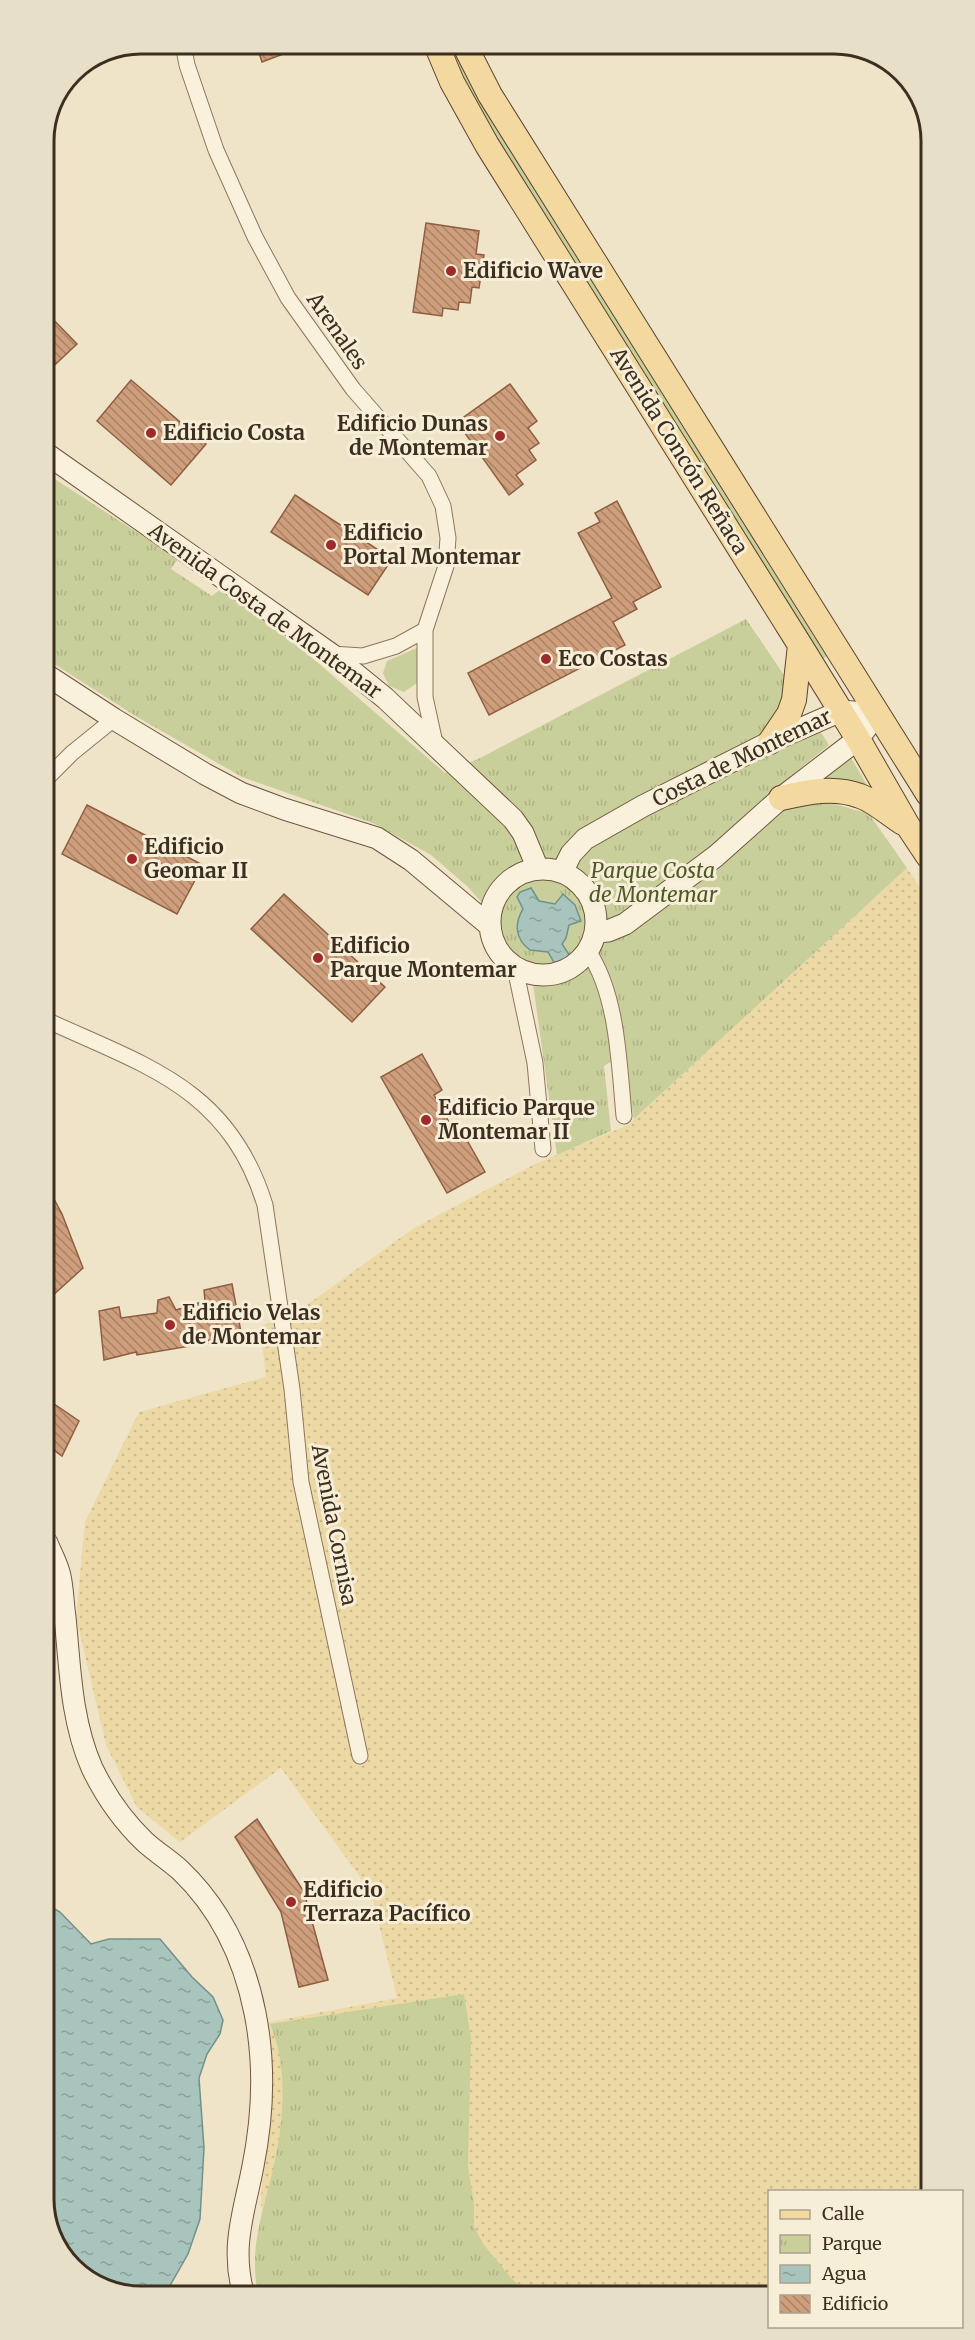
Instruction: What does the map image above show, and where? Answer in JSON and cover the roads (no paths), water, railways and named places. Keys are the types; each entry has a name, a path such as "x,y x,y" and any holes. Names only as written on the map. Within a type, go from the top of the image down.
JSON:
{"main road":[{"name":"Avenida Concón Reñaca","path":"440,54 452,82 487,144 841,711 921,846"},
{"name":"Avenida Concón Reñaca","path":"469,54 490,95 921,784"},
{"path":"770,742 789,714 794,700 800,645"},
{"path":"781,798 815,791 842,792 861,796 908,826"}],"street":[{"name":"Arenales","path":"185,54 216,150 255,237 288,298 353,389 416,460 436,489 447,524 448,552 437,600 425,630 425,697 435,743"},
{"name":"Avenida Costa de Montemar","path":"54,459 331,654 385,698 513,819 523,832 538,869"},
{"path":"331,654 363,656 396,646 425,630"},
{"path":"54,680 205,774 242,793 284,809 377,838 411,860 490,926"},
{"name":"Costa de Montemar","path":"562,872 572,854 585,839 643,806 770,742 841,711 877,714"},
{"name":"Costa de Montemar","path":"592,942 608,931 625,924 716,856 781,798 858,740 877,714"},
{"path":"54,771 72,753 114,719"},
{"path":"592,942 577,963 555,974 531,975 515,968 502,957 493,943 490,926 491,910 497,894 508,882 522,873 538,869 562,872 575,879 585,889 595,910 592,942 606,991 616,1041 624,1116"},
{"path":"515,968 535,1063 543,1149"},
{"name":"Avenida Cornisa","path":"54,1024 157,1071 188,1089 222,1122 243,1151 258,1183 265,1204 292,1389 301,1482 360,1756"},
{"path":"54,1560 60,1575 75,1712 92,1767 102,1788 128,1825 152,1849 179,1869 211,1904 230,1936 248,1987 259,2039 261,2091 257,2141 237,2242 242,2286"}],"water":[{"path":"531,888 539,901 555,904 563,894 575,905 581,921 569,925 562,944 570,956 556,966 548,952 530,950 525,946 517,931 518,920 523,909 517,897 520,892"},
{"path":"54,1908 91,1944 109,1939 160,1939 192,1977 213,1997 223,2020 220,2034 207,2054 199,2078 204,2148 200,2219 188,2254 170,2286 135,2286 108,2279 88,2268 63,2238 54,2199"}],"place":[{"name":"Edificio Wave","path":"451,271"},
{"name":"Edificio Costa","path":"151,433"},
{"name":"Edificio Dunas de Montemar","path":"500,436"},
{"name":"Edificio Portal Montemar","path":"331,545"},
{"name":"Eco Costas","path":"546,659"},
{"name":"Edificio Geomar II","path":"132,859"},
{"name":"Edificio Parque Montemar","path":"318,958"},
{"name":"Edificio Parque Montemar II","path":"426,1120"},
{"name":"Edificio Velas de Montemar","path":"170,1325"},
{"name":"Edificio Terraza Pacífico","path":"291,1902"}],"park label":[{"name":"Parque Costa de Montemar","path":"653,883"}]}
